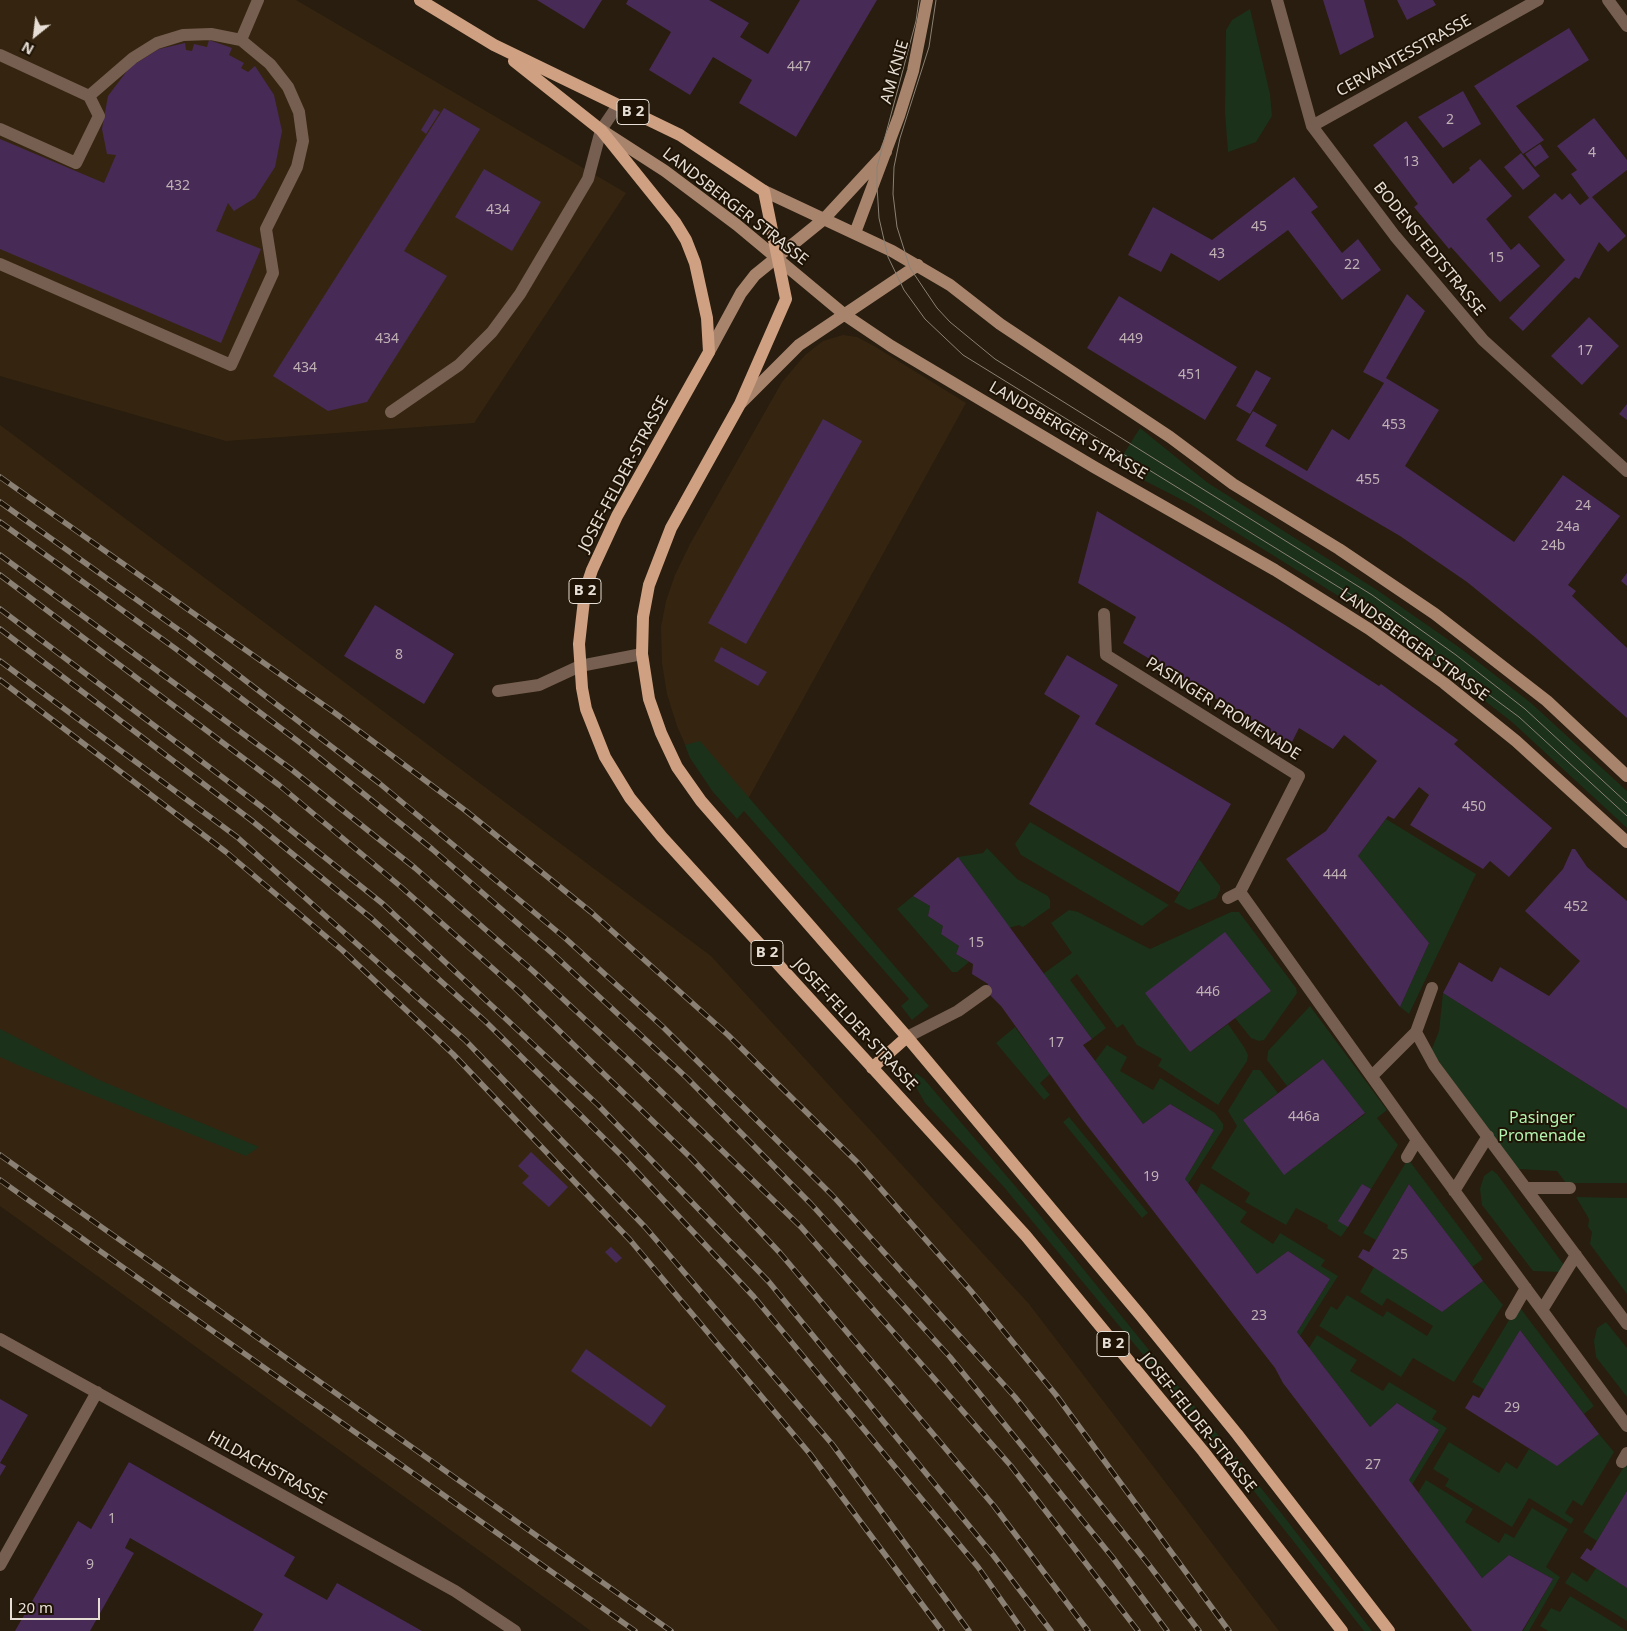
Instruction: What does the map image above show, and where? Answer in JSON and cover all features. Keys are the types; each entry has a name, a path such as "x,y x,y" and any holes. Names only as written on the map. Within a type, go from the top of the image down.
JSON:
{"main road":[{"name":"LANDSBERGER STRASSE","path":"420,0 494,45 680,136 764,192"},
{"name":"LANDSBERGER STRASSE","path":"494,45 601,130"},
{"name":"B 2","path":"601,130 675,222 686,240 703,293 709,352"},
{"name":"B 2","path":"764,192 776,259"},
{"name":"JOSEF-FELDER-STRASSE","path":"776,259 786,299 740,404 680,509 660,550 646,597 642,632 642,654 650,699 661,732 677,767 702,802 907,1037 1189,1375 1389,1631"},
{"name":"JOSEF-FELDER-STRASSE","path":"709,352 617,516 592,570 580,618 580,666 585,702 594,732 605,757 630,798 755,940 1026,1236 1203,1451 1342,1631"},
{"path":"872,1068 907,1037"}],"street":[{"path":"241,40 258,0"},
{"name":"AM KNIE","path":"855,233 886,152 913,71 927,0"},
{"name":"BODENSTEDTSTRASSE","path":"1277,0 1312,126 1395,236 1483,340 1627,471"},
{"name":"CERVANTESSTRASSE","path":"1312,126 1538,0"},
{"path":"1608,0 1627,26"},
{"path":"0,264 231,365 273,273 266,229 297,166 302,142 299,112 288,87 270,64 241,40 212,34 183,35 157,43 133,58 89,96"},
{"path":"0,55 89,96 99,116 76,163 0,129"},
{"path":"391,412 459,365 492,332 520,294 588,179 601,130 618,106"},
{"name":"LANDSBERGER STRASSE","path":"601,130 665,171 737,225 845,315 891,346 1094,468 1276,570 1369,629 1444,683 1516,741 1627,842"},
{"name":"AM KNIE","path":"776,259 824,219 886,152"},
{"name":"LANDSBERGER STRASSE","path":"764,192 855,233 918,265 950,285 1016,336 1170,437 1233,484 1339,549 1435,614 1547,700 1627,776"},
{"name":"JOSEF-FELDER-STRASSE","path":"709,352 741,293 755,276 776,259"},
{"path":"845,315 918,265"},
{"name":"JOSEF-FELDER-STRASSE","path":"740,404 793,351 845,315"},
{"name":"PASINGER PROMENADE","path":"1104,614 1106,656 1299,776 1234,895 1310,998 1372,1076 1627,1426"},
{"path":"498,691 539,685 580,666 642,654"},
{"path":"1372,1076 1416,1032 1432,988"},
{"path":"907,1037 958,1012 986,991"},
{"path":"1416,1032 1434,1064 1627,1324"},
{"path":"1454,1191 1488,1136"},
{"path":"1407,1157 1417,1140"},
{"path":"1526,1188 1570,1188"},
{"path":"1542,1310 1576,1255"},
{"path":"1511,1314 1526,1288"},
{"name":"HILDACHSTRASSE","path":"0,1340 455,1591 515,1631"},
{"path":"0,1565 97,1392"}],"shaded area":[{"path":"0,0 296,0 626,193 474,423 226,441 0,376"},
{"path":"843,335 857,337 874,346 966,403 748,799 691,758 677,726 667,694 662,663 661,627 666,601 675,575 690,544 782,382 805,355 823,341"},
{"path":"0,425 711,956 1029,1304 1279,1631 591,1631 0,1206"}],"green space":[{"path":"1250,9 1270,94 1272,116 1256,142 1228,152 1225,113 1226,30 1232,20"},
{"path":"1140,428 1208,483 1377,590 1460,648 1531,703 1627,791 1627,828 1512,722 1444,669 1361,610 1192,505 1116,466"},
{"path":"700,741 929,1006 912,1020 901,1006 909,999 744,811 737,819 713,792 690,758 685,745"},
{"path":"1386,819 1476,874 1409,1014 1400,1007 1429,943 1358,856"},
{"path":"1030,822 1169,905 1142,926 1021,855 1015,844"},
{"path":"987,848 1017,879 1048,896 1050,908 1023,927 1019,925 1009,928 958,857 983,853"},
{"path":"1199,859 1220,886 1220,890 1216,898 1189,910 1174,902"},
{"path":"913,896 930,906 928,916 943,926 941,934 959,946 956,954 969,962 957,972 952,972 897,909"},
{"path":"1069,910 1078,912 1150,949 1231,912 1239,912 1296,988 1297,993 1264,1040 1259,1041 1251,1038 1235,1018 1271,991 1146,993 1190,1052 1228,1024 1244,1047 1248,1055 1247,1061 1218,1105 1158,1066 1162,1059 1137,1045 1123,1024 1117,1028 1077,974 1070,980 1106,1028 1092,1039 1043,974 1072,953 1051,923"},
{"name":"Pasinger Promenade","path":"1443,993 1627,1109 1627,1183 1566,1183 1557,1171 1518,1169 1431,1051 1439,1031"},
{"path":"1310,1006 1387,1110 1377,1118 1398,1145 1371,1189 1362,1184 1348,1227 1341,1237 1327,1228 1328,1225 1296,1208 1286,1225 1245,1202 1250,1193 1211,1168 1237,1126 1228,1111 1253,1070 1260,1070 1278,1093 1243,1120 1284,1174 1365,1114 1323,1059 1287,1086 1267,1060 1268,1051"},
{"path":"1015,1027 1050,1074 1040,1083 1050,1095 1044,1100 996,1043"},
{"path":"0,1029 99,1080 259,1147 246,1156 0,1057"},
{"path":"1107,1045 1127,1057 1120,1071 1153,1090 1160,1078 1215,1113 1223,1124 1223,1129 1188,1184 1185,1179 1214,1130 1170,1104 1143,1124 1095,1061"},
{"path":"916,1073 924,1079 1033,1207 1282,1514 1372,1631 1364,1631 1209,1434 1003,1186 925,1103 912,1080"},
{"path":"1069,1117 1148,1213 1142,1218 1063,1122"},
{"path":"1408,1159 1483,1259 1472,1267 1409,1184 1376,1240 1363,1233"},
{"path":"1492,1170 1497,1174 1564,1265 1559,1272 1533,1271 1482,1205 1480,1189 1484,1176"},
{"path":"1201,1183 1247,1212 1240,1222 1273,1244 1280,1233 1325,1260 1321,1266 1338,1276 1300,1336 1297,1332 1330,1279 1288,1251 1257,1274 1196,1194"},
{"path":"1576,1197 1627,1198 1627,1294 1590,1244 1592,1232 1588,1227 1589,1219"},
{"path":"1374,1267 1442,1312 1483,1281 1503,1305 1454,1382 1413,1358 1401,1377 1319,1326 1331,1306 1337,1310 1347,1295 1383,1317 1387,1311 1427,1336 1433,1326 1387,1298 1382,1306 1360,1292"},
{"path":"1518,1305 1594,1406 1584,1414 1520,1330 1485,1390 1472,1382"},
{"path":"1606,1322 1627,1348 1627,1397 1596,1357 1594,1341 1597,1328"},
{"path":"1317,1335 1357,1360 1350,1371 1383,1391 1389,1382 1437,1411 1432,1419 1447,1428 1412,1485 1409,1480 1439,1430 1397,1403 1370,1427 1309,1348"},
{"path":"1599,1434 1614,1452 1582,1506 1573,1500 1565,1513 1574,1519 1571,1524 1529,1498 1512,1527 1445,1486 1449,1479 1433,1469 1449,1442 1499,1473 1506,1462 1517,1469 1529,1449 1557,1465"},
{"path":"1627,1462 1627,1491 1597,1541 1583,1532"},
{"path":"1426,1480 1473,1509 1465,1522 1499,1543 1505,1533 1514,1538 1532,1508 1568,1529 1546,1567 1560,1577 1529,1631 1523,1631 1553,1579 1509,1555 1482,1578 1418,1493"},
{"path":"1596,1568 1627,1588 1627,1621 1565,1583 1572,1572 1587,1582"},
{"path":"1570,1596 1627,1631 1548,1631 1540,1626 1551,1608 1560,1612"}],"building":[{"path":"537,0 602,0 584,29"},
{"path":"628,0 709,0 749,23 740,37 768,54 800,0 877,0 796,137 739,103 752,80 713,57 690,95 649,70 671,32 626,4"},
{"path":"1323,0 1364,0 1374,37 1340,55"},
{"path":"1397,0 1433,0 1436,5 1407,20"},
{"path":"1569,28 1589,60 1516,106 1544,140 1523,154 1474,86"},
{"path":"209,40 232,48 229,55 244,63 241,68 248,72 255,66 274,95 282,131 275,167 255,198 234,211 228,203 216,231 261,249 221,343 0,249 0,139 104,183 116,155 107,154 102,129 108,96 130,67 159,49 185,43 186,50 192,51 194,44 207,47"},
{"path":"1463,91 1481,124 1443,148 1418,117"},
{"path":"444,108 480,129 404,251 447,276 367,402 328,411 273,376"},
{"path":"434,109 440,112 426,134 421,130"},
{"path":"1594,118 1627,160 1627,170 1592,197 1626,236 1608,252 1599,242 1579,279 1575,277 1523,331 1509,318 1565,260 1528,217 1555,193 1562,200 1570,193 1580,205 1589,198 1571,174 1577,170 1557,146"},
{"path":"1406,121 1453,184 1480,159 1512,196 1486,219 1511,250 1519,243 1540,266 1500,302 1451,247 1449,249 1414,207 1418,204 1373,145"},
{"path":"1540,144 1549,157 1535,167 1525,154"},
{"path":"1521,153 1540,176 1523,190 1504,167"},
{"path":"484,169 541,202 512,251 455,217"},
{"path":"1294,177 1318,207 1311,212 1342,253 1358,239 1381,270 1342,300 1288,230 1219,281 1171,253 1161,272 1128,255 1153,207 1212,240"},
{"path":"1407,294 1425,311 1386,378 1439,410 1405,466 1514,542 1563,475 1620,516 1568,585 1576,591 1572,596 1627,648 1627,718 1536,638 1467,582 1400,536 1236,440 1253,411 1277,425 1265,446 1307,471 1332,429 1349,440 1384,383 1363,372"},
{"path":"1119,296 1237,367 1205,420 1087,348"},
{"path":"1589,317 1619,346 1582,385 1551,356"},
{"path":"1256,370 1271,378 1250,414 1236,406"},
{"path":"1627,404 1627,420 1619,414"},
{"path":"823,419 862,441 746,644 708,623"},
{"path":"1097,511 1285,625 1379,686 1381,684 1458,740 1454,744 1552,828 1509,877 1490,861 1483,869 1410,825 1429,795 1419,787 1394,819 1388,816 1358,856 1429,943 1400,1007 1286,859 1326,831 1377,761 1344,735 1333,749 1299,728 1291,744 1123,643 1136,617 1078,583"},
{"path":"1627,573 1627,586 1621,581"},
{"path":"375,605 454,654 424,704 344,656"},
{"path":"721,647 767,672 758,686 714,661"},
{"path":"1067,655 1118,685 1095,724 1231,804 1179,892 1029,804 1080,716 1044,694"},
{"path":"1572,849 1575,849 1587,867 1627,901 1627,1109 1443,993 1459,962 1492,982 1500,967 1549,996 1580,961 1525,911 1563,869"},
{"path":"958,857 1092,1039 1083,1045 1143,1124 1170,1104 1214,1130 1185,1179 1257,1274 1288,1251 1330,1279 1297,1332 1370,1427 1397,1403 1439,1430 1409,1480 1482,1578 1509,1555 1553,1579 1522,1631 1472,1631 1283,1383 1275,1368 1082,1119 1001,1006 986,991 988,984 972,974 973,964 956,954 959,946 941,934 943,926 928,916 930,906 913,896"},
{"path":"1225,932 1271,991 1190,1052 1145,993"},
{"path":"1323,1059 1365,1113 1284,1175 1243,1120"},
{"path":"531,1152 568,1187 549,1207 522,1183 529,1176 518,1166"},
{"path":"1362,1184 1371,1189 1348,1227 1338,1221"},
{"path":"1409,1184 1483,1281 1442,1312 1358,1257 1363,1249 1369,1252"},
{"path":"611,1247 622,1258 616,1263 605,1252"},
{"path":"1520,1330 1599,1434 1557,1466 1465,1408 1473,1395 1479,1398"},
{"path":"586,1349 666,1406 651,1427 571,1371"},
{"path":"0,1399 28,1415 0,1463"},
{"path":"129,1462 295,1557 284,1576 327,1600 337,1583 422,1631 253,1631 263,1614 130,1538 125,1548 134,1553 90,1631 15,1631 78,1521 91,1529"},
{"path":"0,1463 6,1466 0,1476"},
{"path":"1627,1491 1627,1588 1580,1558 1587,1548 1591,1551"}],"tram line":[{"path":"919,0 916,21 877,167 877,186 879,218 888,257 904,290 925,319 963,355 1366,604 1519,717 1627,816"},
{"path":"936,0 929,47 900,138 894,167 893,194 897,227 910,268 937,308 950,322 995,359 1372,595 1456,655 1525,709 1627,803"}],"railway":[{"path":"0,477 335,713 466,811 591,912 728,1035 858,1163 971,1291 1056,1395 1229,1631"},
{"path":"0,502 186,635 379,783 565,938 663,1027 832,1195 1015,1397 1199,1631"},
{"path":"0,522 176,649 307,748 432,849 553,954 687,1078 811,1204 950,1357 1113,1558 1167,1631"},
{"path":"0,555 291,769 415,868 533,971 635,1066 801,1227 1011,1466 1138,1631"},
{"path":"0,575 279,785 400,886 516,989 691,1158 780,1253 994,1506 1088,1631"},
{"path":"0,609 262,807 383,904 598,1105 769,1282 993,1555 1051,1631"},
{"path":"0,629 251,820 371,918 485,1021 624,1158 754,1297 978,1567 1023,1631"},
{"path":"0,661 237,837 466,1041 645,1227 832,1444 969,1631"},
{"path":"0,680 226,852 342,950 453,1054 630,1240 810,1454 942,1631"},
{"path":"0,1155 671,1631"},
{"path":"0,1180 635,1631"}]}
